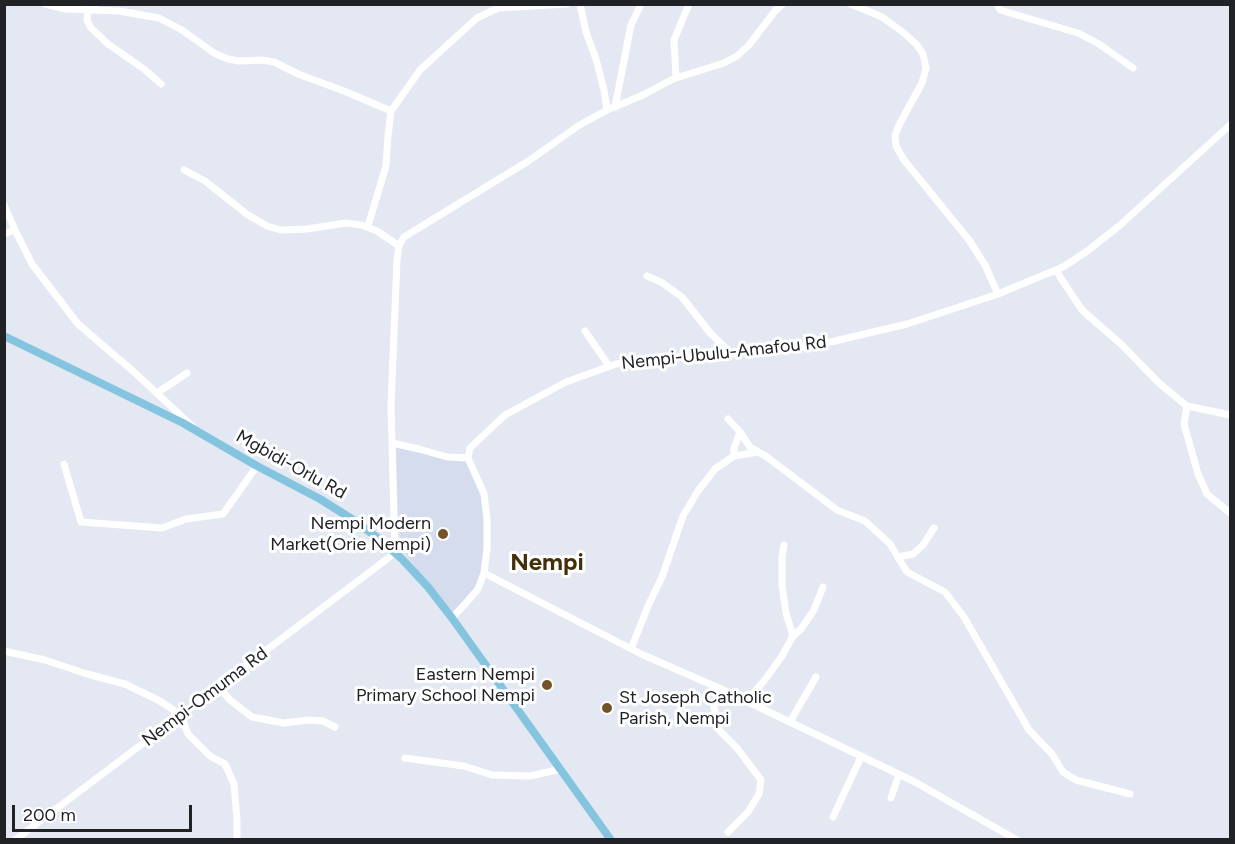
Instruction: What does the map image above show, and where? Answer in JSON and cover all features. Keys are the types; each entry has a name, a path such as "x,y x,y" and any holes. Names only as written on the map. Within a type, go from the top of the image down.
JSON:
{"main road":[{"name":"Mgbidi-Orlu Rd","path":"4,336 200,433 320,499 378,538 428,587 452,618 611,840"}],"street":[{"path":"45,4 66,9 127,12 159,18 182,30 214,53 239,61 274,62 391,111"},
{"path":"96,4 88,11 87,20 91,28 160,84"},
{"path":"368,226 386,166 391,111 420,70 477,18 498,8 567,4"},
{"path":"580,4 586,32 599,70 607,110"},
{"path":"615,107 631,25 641,4"},
{"path":"676,78 674,40 689,4"},
{"path":"395,553 391,406 399,246 404,237 530,160 578,126 607,110 676,78 724,63 737,56 783,4"},
{"path":"850,4 882,17 904,33 923,54 926,68 922,83 898,125 895,136 896,146 904,160 969,240 985,265 998,294"},
{"path":"997,4 1000,10 1078,33 1133,68"},
{"name":"Nempi-Ubulu-Amafou Rd","path":"468,458 470,448 505,415 566,382 609,366 650,359 732,354 818,345 907,324 998,294 1056,270 1086,252 1119,226 1230,125"},
{"path":"184,170 205,181 248,215 267,226 281,230 346,223 362,225 368,226 399,246"},
{"path":"4,205 32,264 78,324 200,433"},
{"path":"4,234 15,230"},
{"path":"1056,270 1082,310 1187,406 1230,415"},
{"path":"647,276 661,282 682,297 711,334 732,354"},
{"path":"585,331 609,366"},
{"path":"157,393 187,373"},
{"path":"1187,406 1184,424 1198,474 1207,494 1230,513"},
{"path":"728,419 750,447 837,510 865,521 890,544 907,572 945,592 964,617 1029,730 1052,754 1063,772 1076,780 1130,794"},
{"path":"734,456 734,448 740,432"},
{"path":"392,443 447,456 468,458 483,494 488,549 484,573 478,589 452,618"},
{"path":"631,649 662,577 683,516 698,491 715,469 734,456 758,452"},
{"path":"64,464 81,522 162,528 186,519 223,514 257,466"},
{"path":"898,557 913,554 923,545 934,528"},
{"path":"784,545 782,585 786,613 793,636"},
{"name":"Nempi-Omuma Rd","path":"15,840 395,553"},
{"path":"484,573 631,649 899,774 1016,839"},
{"path":"746,701 782,657 793,636 801,629 814,610 823,587"},
{"path":"4,651 45,660 125,684 160,700 181,715 188,734 210,756 225,764 234,784 237,840"},
{"path":"790,722 816,677"},
{"path":"219,687 252,717 284,723 323,721 335,727"},
{"path":"718,688 714,707 719,730 737,748 761,780 759,794 754,803 728,832"},
{"path":"833,817 861,757"},
{"path":"405,758 464,766 492,775 530,776 561,769"},
{"path":"891,798 899,774"}],"shaded area":[{"name":"Nempi Modern Market(Orie Nempi)","path":"396,444 468,458 484,497 484,573 475,593 452,618 403,550 398,527"}],"place":[{"name":"Nempi Modern Market(Orie Nempi)","path":"443,534"},
{"name":"Eastern Nempi Primary School Nempi","path":"547,685"},
{"name":"St Joseph Catholic Parish, Nempi","path":"607,708"}],"district":[{"name":"Nempi","path":"547,563"}]}
